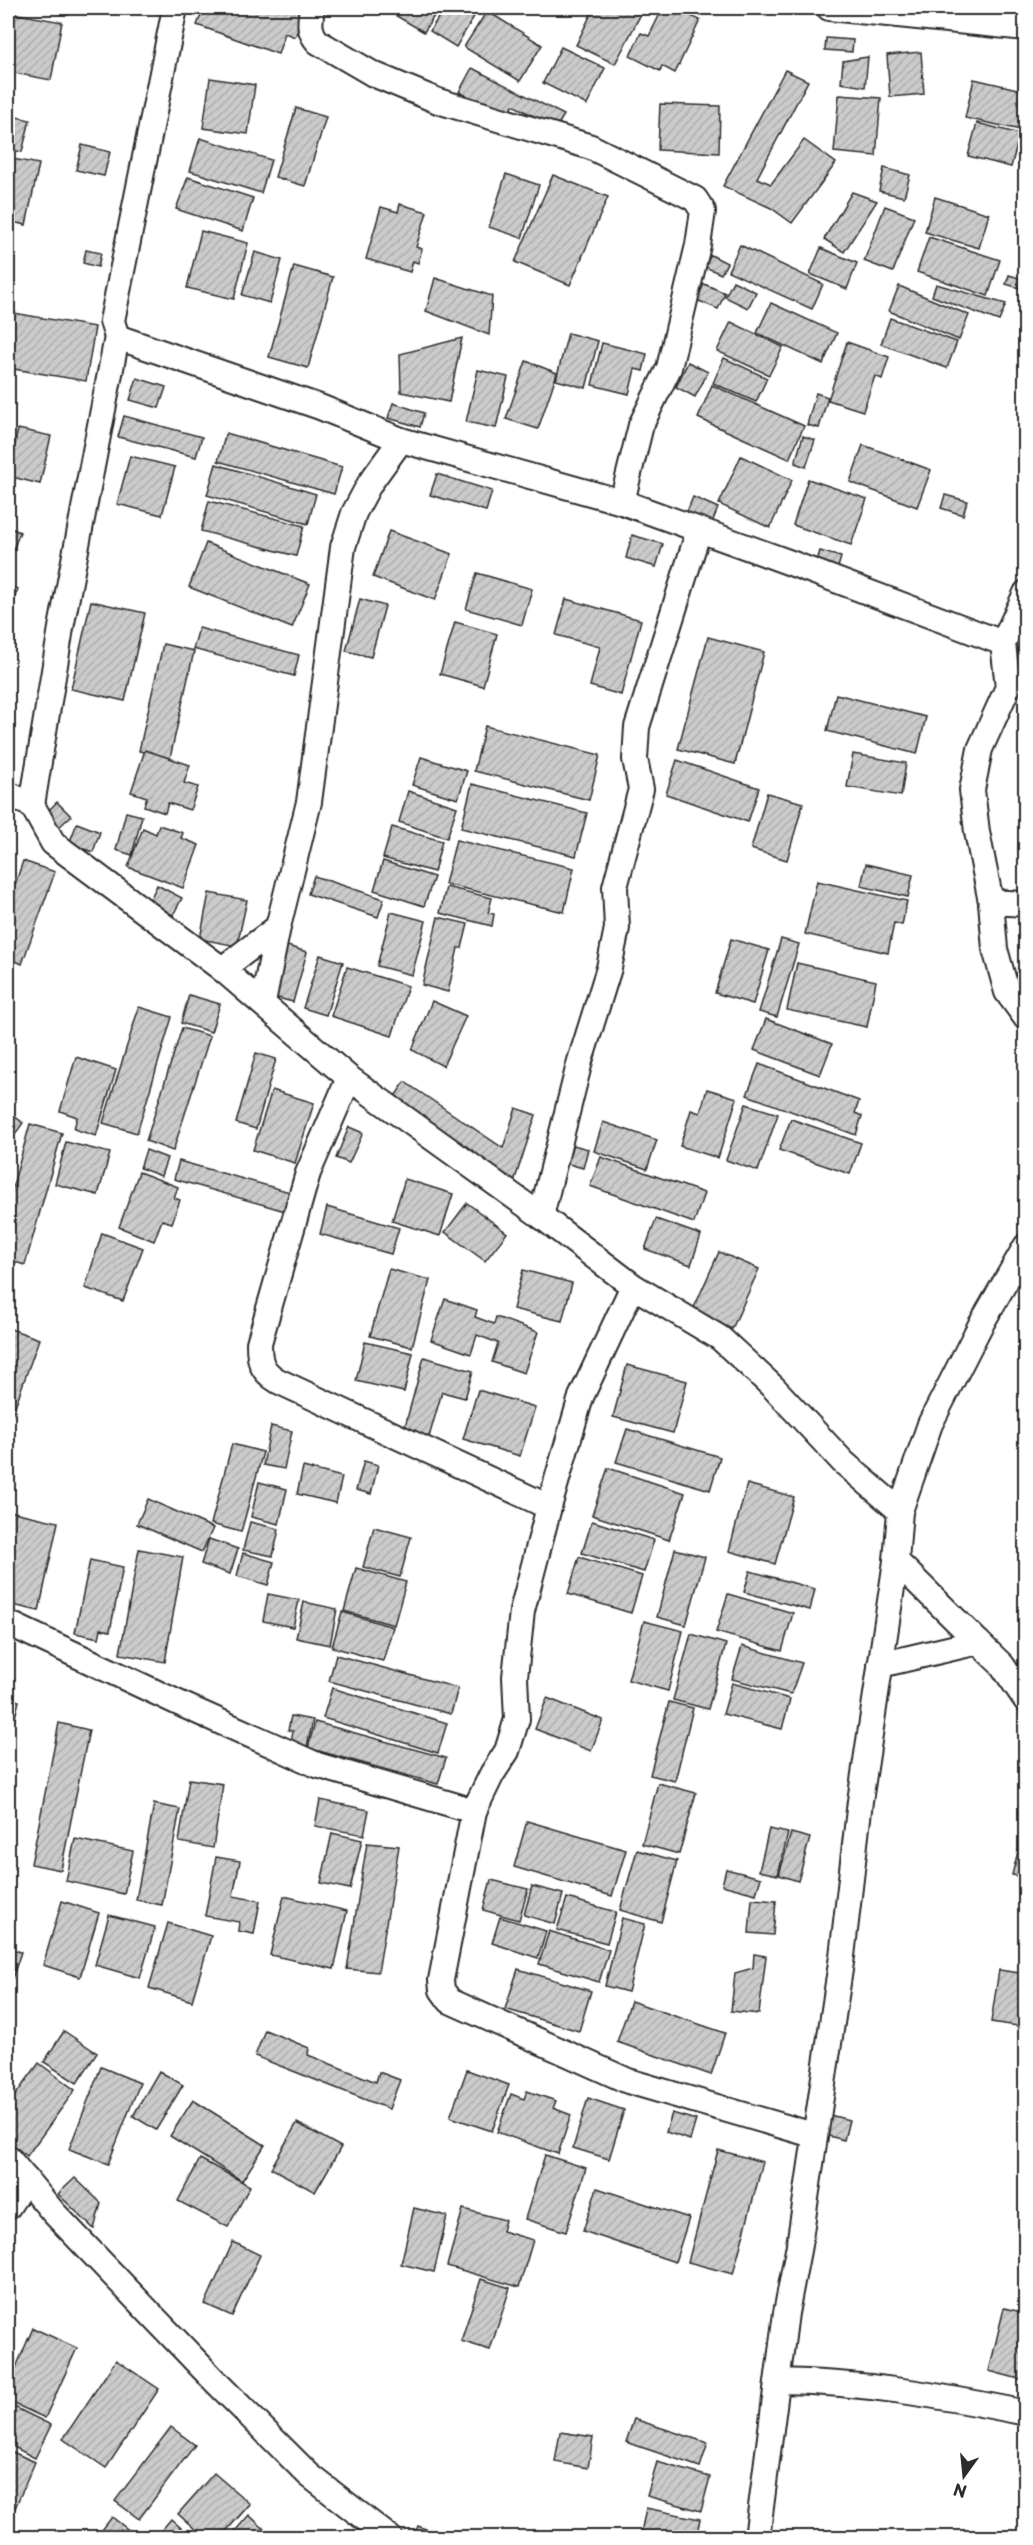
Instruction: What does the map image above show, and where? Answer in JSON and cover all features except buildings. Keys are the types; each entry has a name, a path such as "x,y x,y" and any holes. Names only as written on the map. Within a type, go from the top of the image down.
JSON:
{"street":[{"path":"32,805 62,628 117,337 112,321 175,8"},
{"path":"312,8 310,27 318,42 373,74 438,101 591,147 695,199 703,211 698,244 669,368 641,425 622,502"},
{"path":"829,8 1026,28"},
{"path":"117,337 320,407 401,440 622,502 1003,643"},
{"path":"263,1002 278,927 309,802 343,548 354,513 370,483 401,440"},
{"path":"541,1216 580,1061 611,958 617,928 615,886 641,789 635,759 637,727 699,530"},
{"path":"1026,593 1003,643 1008,687 980,749 972,790 976,832 991,902 995,949 1007,992 1026,1018"},
{"path":"8,794 32,805 53,843 222,969 349,1078 541,1216 633,1286 720,1338 774,1388 843,1461 900,1511"},
{"path":"991,902 1026,904"},
{"path":"222,969 278,927"},
{"path":"349,1078 308,1173 259,1343 262,1369 278,1381 549,1507"},
{"path":"757,2538 786,2313 799,2245 813,2135 842,1956 860,1801 896,1561 900,1511 930,1424 980,1326 1026,1246"},
{"path":"633,1286 581,1397 549,1507 522,1611 515,1677 517,1719 507,1751 492,1774 474,1811 441,1980 442,1990 450,2001 628,2081 813,2135"},
{"path":"896,1561 1002,1665 1026,1700"},
{"path":"8,1623 184,1706 317,1765 474,1811"},
{"path":"880,1665 978,1642"},
{"path":"8,2158 54,2212 213,2379 309,2475 390,2538"},
{"path":"8,2207 26,2179"},
{"path":"778,2381 834,2382 916,2392 1026,2412"}]}
